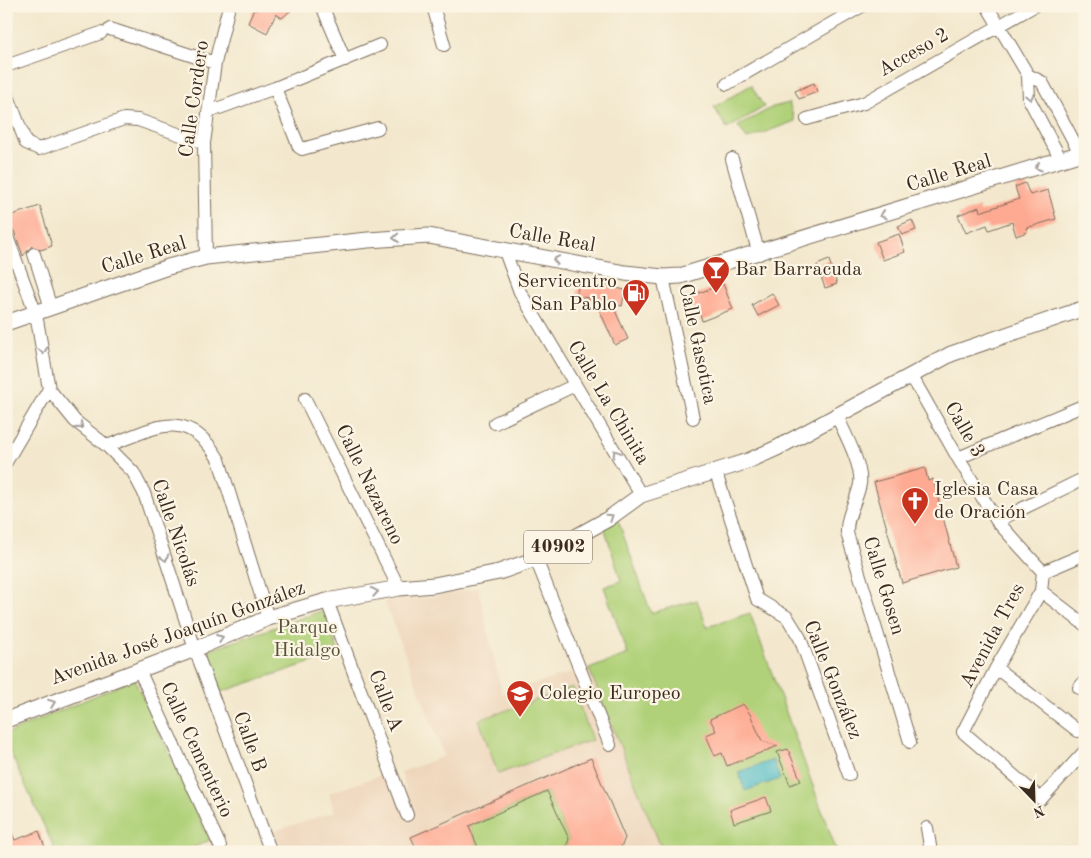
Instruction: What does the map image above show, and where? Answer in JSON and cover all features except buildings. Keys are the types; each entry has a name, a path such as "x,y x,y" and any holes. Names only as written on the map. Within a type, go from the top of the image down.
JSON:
{"main road":[{"name":"Calle Real","path":"6,323 168,267 206,258 322,244 429,236 625,273 663,277 680,276 759,254 1083,152"},
{"name":"Avenida José Joaquín González","path":"6,720 195,649 268,618 327,601 399,588 434,585 499,572 536,559 600,524 641,495 748,460 777,448 836,414 951,354 1085,308"}],"street":[{"name":"Calle Cordero","path":"206,258 204,143 215,63 229,6"},
{"path":"322,6 344,60"},
{"path":"433,6 444,45"},
{"path":"727,84 862,6"},
{"path":"988,6 1028,75 1029,99 1061,160"},
{"name":"Acceso 2","path":"807,119 864,103 1034,6"},
{"path":"6,66 106,31 215,63"},
{"path":"208,112 275,88 380,45"},
{"path":"1028,75 1042,82 1083,152"},
{"path":"275,88 299,147 306,150 378,128"},
{"path":"6,91 26,143 32,148 40,149 124,119 138,120 204,143"},
{"path":"732,159 759,254"},
{"name":"Calle Nicolás","path":"6,234 36,314 49,389 74,421 107,446 133,472 144,493 195,649"},
{"name":"Calle La Chinita","path":"504,249 520,292 641,495"},
{"path":"34,254 51,308"},
{"name":"Calle Gasotica","path":"663,277 693,418"},
{"name":"Calle 3","path":"911,375 958,458 997,521 1043,572"},
{"path":"496,423 575,385"},
{"path":"6,462 49,389"},
{"name":"Calle Nazareno","path":"306,399 399,588"},
{"path":"958,458 1085,405"},
{"name":"Calle Gosen","path":"836,414 860,470 861,483 847,522 847,533 910,742"},
{"path":"107,446 165,426 177,424 188,426 212,448 219,460 268,618"},
{"name":"Calle González","path":"715,470 757,598 787,617 800,638 849,775"},
{"path":"997,521 1085,478"},
{"name":"Avenida Tres","path":"1085,554 1043,572 1041,592 996,668 963,732 1041,799 1085,751"},
{"path":"536,559 610,745"},
{"path":"1041,592 1085,625"},
{"name":"Calle A","path":"327,601 407,815"},
{"name":"Calle B","path":"195,649 269,847"},
{"path":"996,668 1078,731"},
{"name":"Calle Cementerio","path":"139,670 220,846"},
{"path":"927,828 931,852"}],"shaded area":[{"name":"Colegio Europeo","path":"478,587 502,693 589,668 663,852 282,852 274,831 334,812 329,793 387,773 395,799 407,795 401,772 444,756 384,600 431,597"}],"green space":[{"path":"751,85 764,107 727,129 714,107"},
{"path":"789,103 795,121 747,139 738,126 773,107"},
{"path":"618,520 651,613 697,600 707,627 750,613 837,852 663,852 589,669 628,654 604,587 621,581 604,526"},
{"name":"Parque Hidalgo","path":"324,610 339,653 221,692 207,651"},
{"path":"134,679 210,840 184,852 56,852 6,743 6,734"},
{"path":"573,687 592,740 498,774 479,720"},
{"path":"547,791 569,839 564,852 480,852 469,826"}],"water":[{"path":"773,760 780,779 745,791 738,772"}],"place":[{"name":"Bar Barracuda","path":"716,294"},
{"name":"Servicentro San Pablo","path":"636,317"},
{"name":"Iglesia Casa de Oración","path":"915,525"},
{"name":"Colegio Europeo","path":"520,718"}]}
